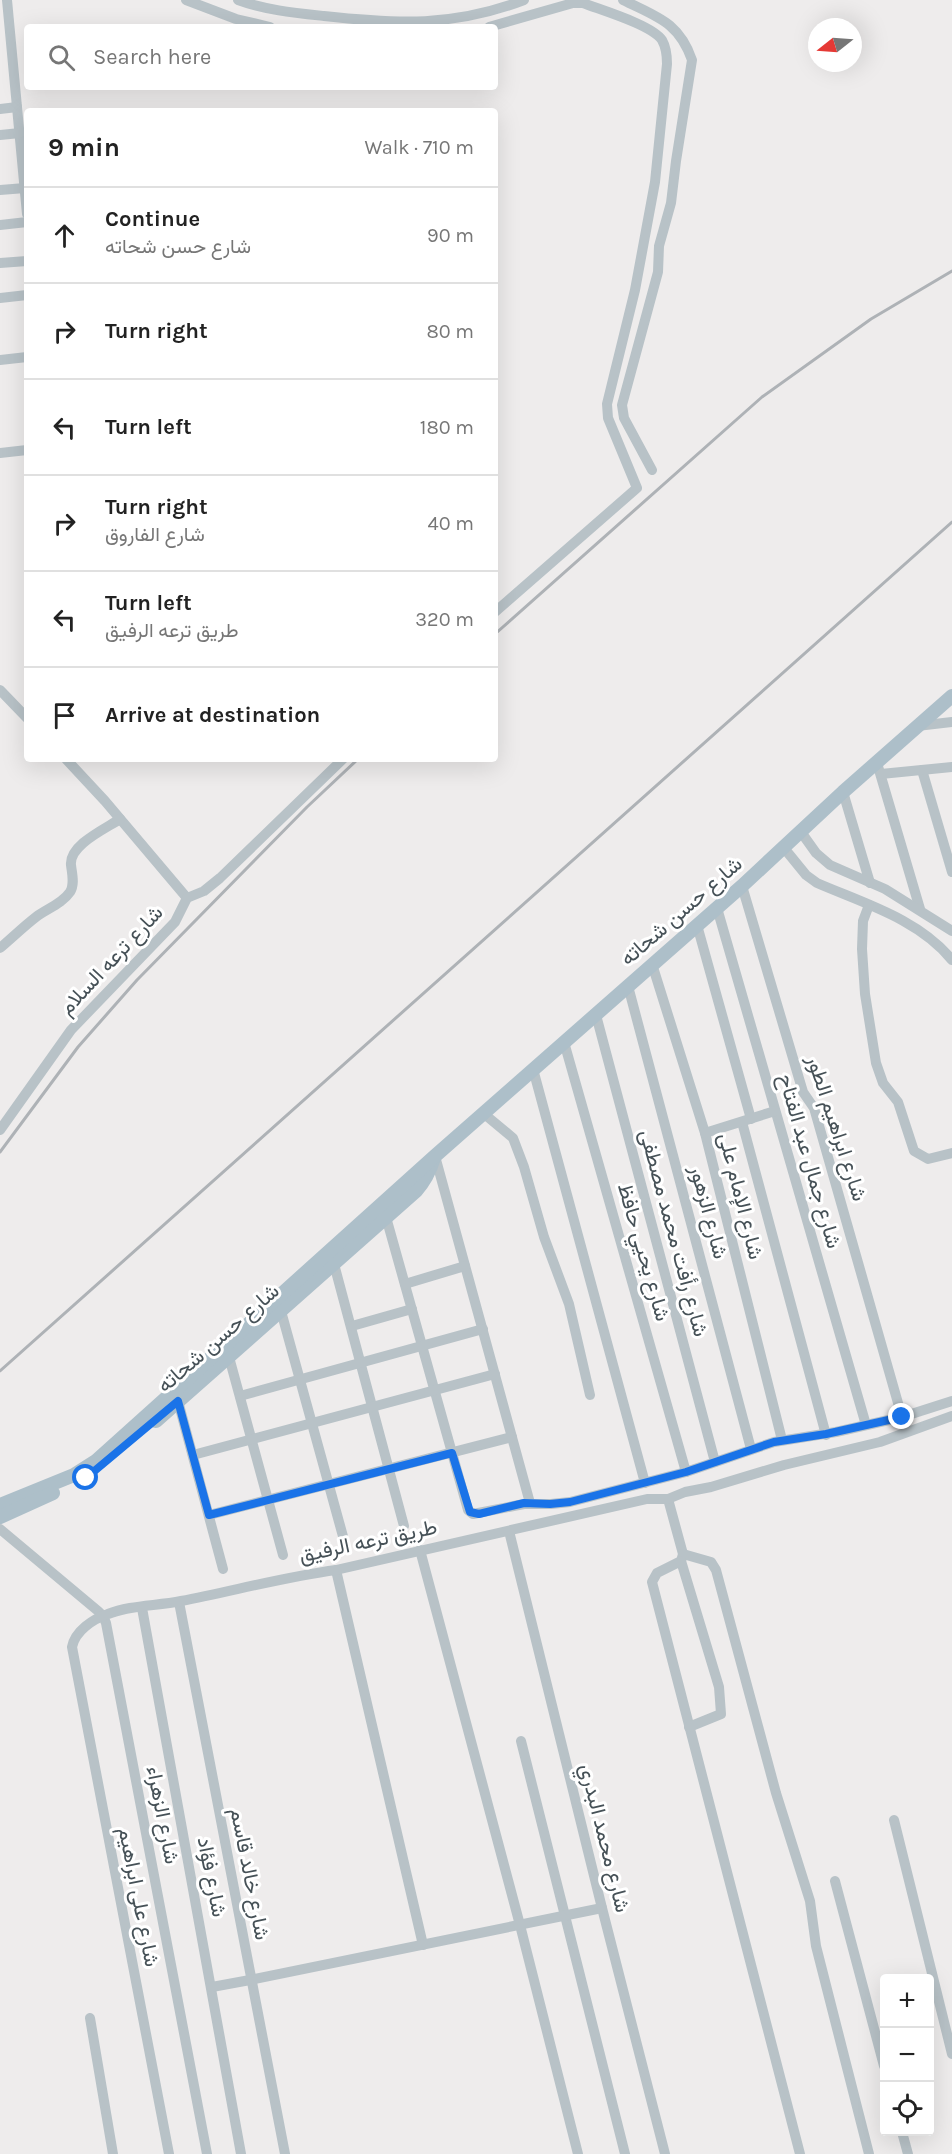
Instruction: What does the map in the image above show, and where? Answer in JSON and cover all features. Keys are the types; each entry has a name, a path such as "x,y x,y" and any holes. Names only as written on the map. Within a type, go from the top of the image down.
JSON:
{"main road":[{"name":"شارع حسن شحاته","path":"0,1505 74,1475 96,1461 483,1113 742,886 843,792 879,769 917,726 952,696"},
{"name":"شارع حسن شحاته","path":"0,1517 86,1478 229,1357 423,1183 435,1156"}],"street":[{"path":"7,0 24,177"},
{"path":"186,0 236,19 257,24"},
{"path":"238,0 297,13 388,23 443,21 524,0"},
{"path":"623,0 663,20 676,30 686,44 692,60 671,203 659,246 658,272 622,405 624,418 652,470"},
{"path":"498,24 573,3 583,3 653,31 662,40 667,51 655,182 635,290 607,404 608,418 637,488 498,609"},
{"path":"0,109 17,107"},
{"path":"0,135 20,134"},
{"path":"0,189 24,188"},
{"path":"0,225 24,222"},
{"path":"0,263 24,261"},
{"path":"0,298 24,296"},
{"path":"0,355 0,360 24,357"},
{"path":"0,453 24,450"},
{"path":"0,690 24,715"},
{"path":"917,726 952,722"},
{"path":"69,762 187,898"},
{"name":"شارع ترعه السلام","path":"0,1130 70,1030 175,922 187,898 204,891 220,878 340,762"},
{"path":"920,909 879,769 922,770 952,767"},
{"path":"922,770 952,872"},
{"path":"843,792 870,882"},
{"path":"0,948 37,916 58,903 70,892 73,884 71,861 78,846 120,819"},
{"path":"801,832 816,853 830,865 870,882 920,909 952,931"},
{"path":"784,848 806,875 817,883 907,923 939,945 952,960"},
{"name":"شارع ابراهيم الطور","path":"742,886 803,1092 814,1108 902,1417"},
{"path":"869,905 863,921 862,949 864,983 876,1063 883,1083 898,1102 914,1151 927,1160 952,1153"},
{"name":"شارع جمال عبد الفتاح","path":"717,908 866,1425"},
{"path":"697,925 826,1434"},
{"name":"شارع الإمام على","path":"652,964 705,1133 782,1440"},
{"name":"شارع الزهور","path":"628,986 751,1449"},
{"name":"شارع رأفت محمد مصطفى","path":"596,1014 715,1462"},
{"name":"شارع يحيي حافظ","path":"564,1042 686,1472"},
{"path":"533,1070 645,1483"},
{"path":"705,1133 775,1111"},
{"path":"483,1113 513,1138 524,1167 544,1237 569,1304 590,1395"},
{"path":"435,1156 530,1503"},
{"path":"386,1217 468,1510 473,1514 530,1503 563,1503 686,1472 782,1440 826,1434 902,1417 952,1401"},
{"path":"334,1264 404,1526"},
{"path":"405,1284 465,1266"},
{"path":"352,1326 412,1309"},
{"path":"281,1311 344,1540"},
{"path":"240,1396 483,1329"},
{"path":"229,1357 283,1555"},
{"path":"193,1455 495,1374"},
{"path":"178,1401 223,1569"},
{"name":"طريق ترعه الرفيق","path":"103,1616 124,1610 179,1602 336,1570 647,1499 668,1499 784,1465 880,1442 952,1416"},
{"path":"209,1515 512,1437"},
{"path":"668,1499 682,1558 719,1687 721,1714 689,1727"},
{"path":"0,1529 103,1616"},
{"name":"شارع محمد البدري","path":"509,1531 665,2154"},
{"path":"420,1550 520,1925 578,2154"},
{"path":"800,2154 652,1582 657,1574 682,1558 711,1562 716,1570 776,1793 810,1901 816,1946 869,2154"},
{"path":"336,1570 423,1945"},
{"name":"شارع خالد قاسم","path":"179,1602 285,2154"},
{"name":"شارع فؤاد","path":"142,1608 241,2154"},
{"name":"شارع على ابراهيم","path":"103,1616 81,1630 73,1641 72,1647 169,2154"},
{"name":"شارع الزهراء","path":"103,1616 108,1630 207,2154"},
{"path":"521,1741 625,2154"},
{"path":"894,1820 952,2054"},
{"path":"836,1881 880,2047"},
{"path":"212,1987 602,1908"},
{"path":"90,2018 113,2154"},
{"path":"903,2136 908,2154"}],"railway":[{"path":"498,631 762,397 871,319 952,271"},
{"path":"0,1371 952,522"},
{"path":"0,1152 78,1047 137,980 307,807 355,762"}],"route":[{"path":"86,1478 178,1401 209,1515 452,1453 470,1512 479,1514 524,1503 563,1503 686,1472 774,1442 826,1434 902,1417"}]}
